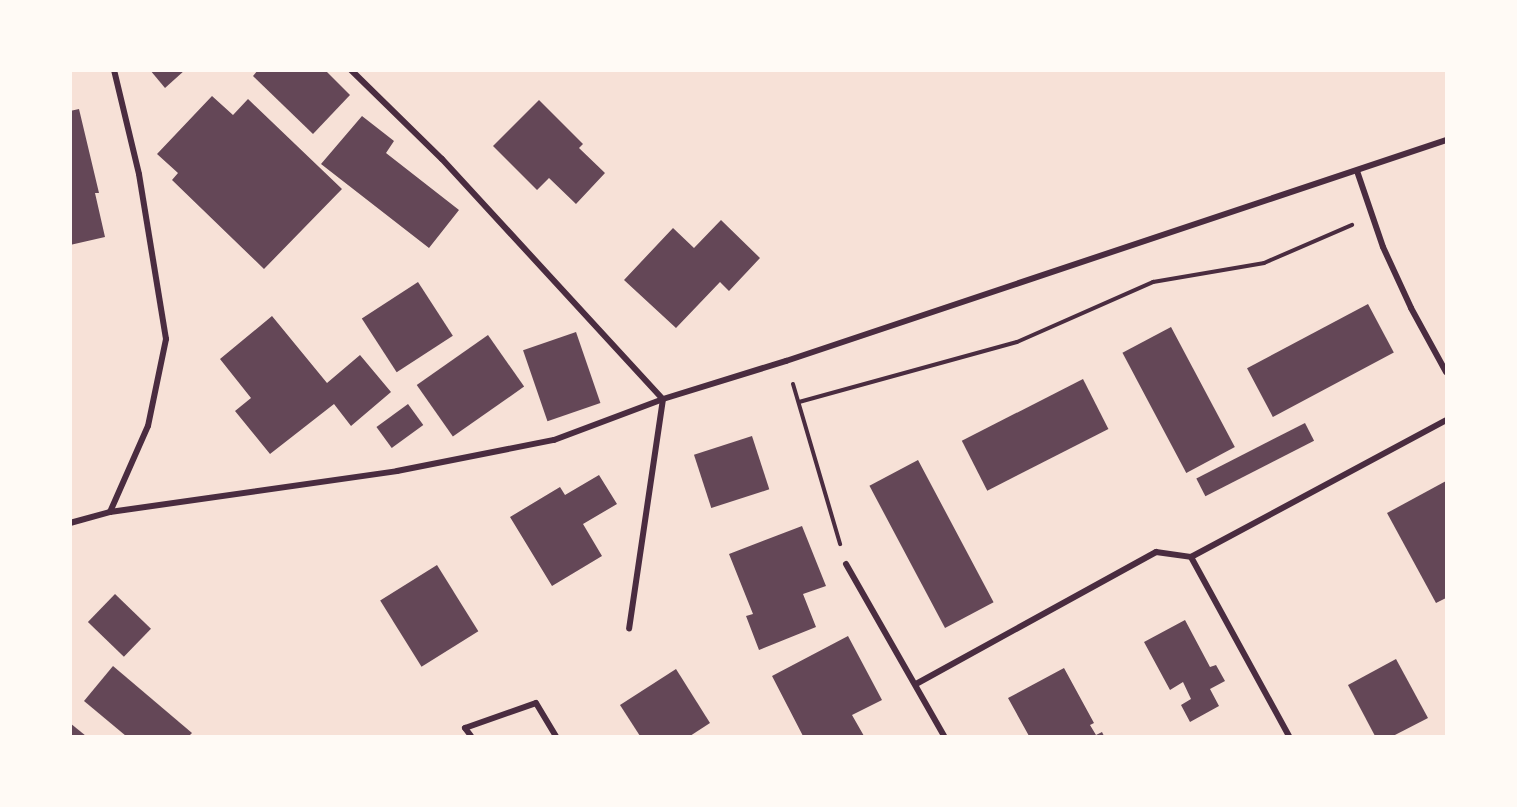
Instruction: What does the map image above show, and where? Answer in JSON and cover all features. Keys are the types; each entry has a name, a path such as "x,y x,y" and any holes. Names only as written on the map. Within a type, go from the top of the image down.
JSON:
{"street":[{"path":"110,512 148,426 166,339 139,174 114,70"},
{"path":"351,70 442,159 663,399"},
{"path":"70,523 110,512 397,471 554,440 663,399 786,361 1446,140"},
{"path":"1356,171 1372,217 1411,308 1446,372"},
{"path":"629,628 663,399"},
{"path":"916,684 1156,552 1191,557 1446,420"},
{"path":"1191,557 1289,736"},
{"path":"846,564 944,736"},
{"path":"471,736 465,728 536,703 556,736"}],"path":[{"path":"799,402 1017,342 1153,282 1264,263 1372,217"},
{"path":"786,361 846,564"}],"building":[{"path":"150,70 185,70 165,88"},
{"path":"258,70 325,70 350,95 313,134 253,76"},
{"path":"212,96 233,115 248,99 342,189 264,269 172,180 178,173 157,154"},
{"path":"539,100 583,144 579,148 605,173 576,204 549,178 537,190 493,146"},
{"path":"79,109 99,193 95,193 105,237 70,245 70,111"},
{"path":"362,116 394,141 386,153 459,210 429,248 321,164"},
{"path":"721,220 760,258 729,291 720,282 676,328 624,280 673,228 694,248"},
{"path":"418,282 453,336 397,372 362,318"},
{"path":"1368,304 1394,353 1273,417 1247,368"},
{"path":"272,316 327,383 360,355 391,392 351,426 334,404 270,454 235,411 251,398 220,359"},
{"path":"1171,327 1235,447 1186,473 1122,353"},
{"path":"576,332 600,403 547,421 523,350"},
{"path":"488,335 524,387 453,437 417,385"},
{"path":"1083,379 1108,429 987,491 962,441"},
{"path":"408,404 423,425 392,448 376,427"},
{"path":"1305,423 1314,441 1205,496 1196,478"},
{"path":"752,436 769,489 711,508 694,455"},
{"path":"918,460 994,602 945,628 869,486"},
{"path":"599,475 617,504 583,524 602,556 552,586 510,517 560,487 565,495"},
{"path":"1446,481 1446,598 1436,603 1387,513"},
{"path":"802,526 826,586 803,594 816,627 759,650 746,616 753,614 729,554"},
{"path":"437,565 478,631 422,667 380,601"},
{"path":"115,594 151,629 124,657 88,622"},
{"path":"1185,620 1210,667 1216,665 1225,681 1210,689 1219,706 1190,722 1181,705 1191,699 1183,682 1170,690 1144,642"},
{"path":"848,636 882,700 852,715 864,736 803,736 772,676"},
{"path":"1396,659 1428,718 1393,736 1375,736 1348,685"},
{"path":"113,666 192,733 189,736 126,736 84,701"},
{"path":"1064,668 1094,723 1090,725 1096,735 1102,732 1104,736 1029,736 1008,698"},
{"path":"676,669 710,723 690,736 640,736 620,705"},
{"path":"70,723 86,736 70,736"}]}
